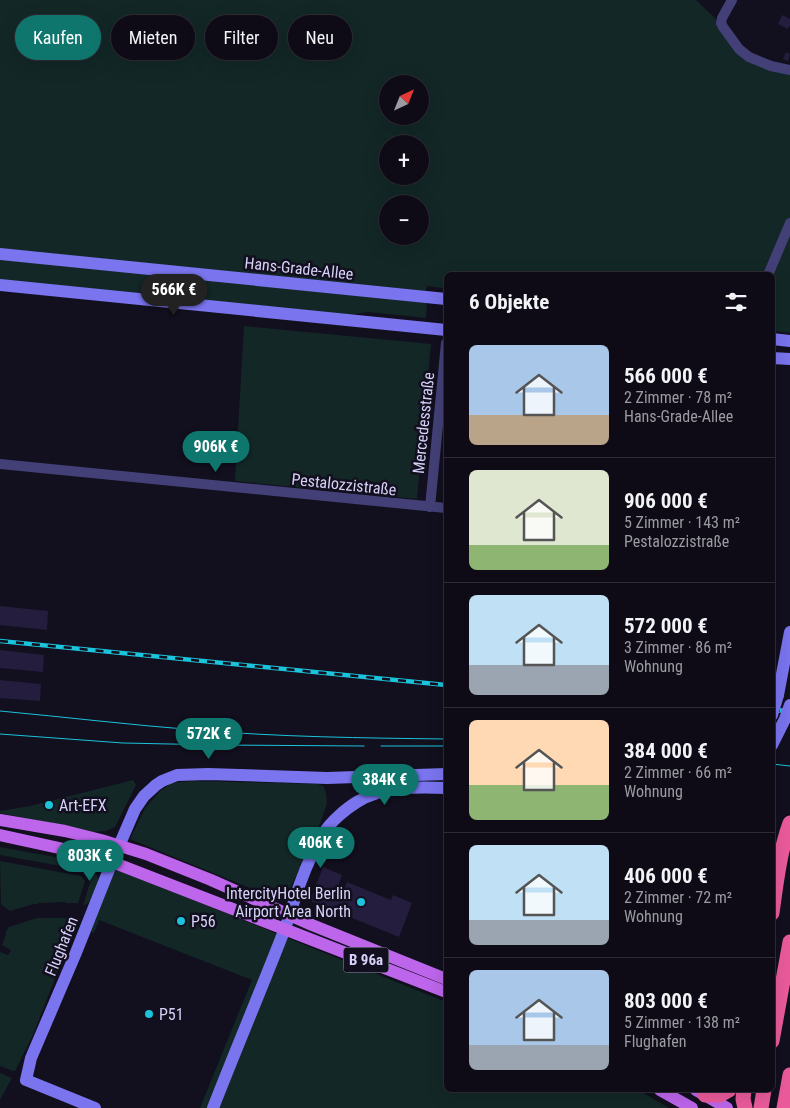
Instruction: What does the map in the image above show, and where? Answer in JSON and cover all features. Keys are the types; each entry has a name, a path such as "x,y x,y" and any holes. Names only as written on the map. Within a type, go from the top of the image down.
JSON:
{"highway":[{"path":"775,893 786,834 790,823"},
{"path":"775,1024 790,942"},
{"path":"784,1107 790,1075"},
{"path":"701,1092 720,1095 725,1092"},
{"path":"744,1092 745,1108"}],"main road":[{"name":"B 96a","path":"0,820 64,831 146,854 211,880 312,925 444,978"},
{"name":"B 96a","path":"0,835 91,855 112,862 444,991"},
{"path":"664,1092 692,1108"},
{"path":"701,1092 727,1108"}],"street":[{"path":"732,0 721,23 739,49 749,57 771,66 790,70"},
{"path":"769,272 790,223"},
{"name":"Hans-Grade-Allee","path":"0,254 444,299"},
{"path":"0,285 444,330"},
{"path":"775,339 790,341"},
{"path":"775,358 790,359"},
{"name":"Mercedesstraße","path":"430,507 444,364"},
{"name":"Pestalozzistraße","path":"0,464 444,508"},
{"path":"775,705 790,632"},
{"path":"775,740 790,705"},
{"name":"Flughafen","path":"95,1108 26,1080 31,1058 112,862 135,809 144,796 162,781 177,775 217,774 327,778 444,774"},
{"path":"214,1108 285,929 301,881 325,831 350,807 364,798 394,789 444,788"}],"green space":[{"path":"0,0 696,0 715,18 741,55 790,75 790,333 775,331 775,272 444,272 444,286 442,288 427,286 426,291 0,249"},
{"path":"0,259 191,278 188,299 0,281"},
{"path":"199,278 427,301 426,318 368,312 350,315 197,300"},
{"path":"244,326 431,344 417,499 235,481"},
{"path":"133,780 136,785 115,827 106,831 92,832 0,813 0,811 30,806"},
{"path":"192,781 318,784 324,787 327,803 321,821 284,902 130,839 145,808 159,792 171,783"},
{"path":"0,847 84,863 87,867 82,870 0,855"},
{"path":"0,861 81,876 85,881 78,903 38,903 10,911 1,903"},
{"path":"114,868 444,1001 444,1092 641,1092 669,1108 200,1108 252,980 99,920 94,933 88,931"},
{"path":"93,872 99,881 91,901 83,906"},
{"path":"37,918 74,918 66,928 69,932 69,942 33,1035 15,1071 13,1071 0,1066 0,952 8,955 11,950 2,945 5,933 9,927"},
{"path":"0,1073 12,1078 0,1100"}],"building":[{"path":"782,15 790,19 788,29 778,24"},
{"path":"786,52 790,54 788,61 783,59"},
{"path":"0,606 48,611 47,630 0,625"},
{"path":"0,650 44,655 43,672 0,668"},
{"path":"0,680 41,684 40,701 0,698"},
{"name":"IntercityHotel Berlin Airport Area North","path":"323,867 342,875 337,889 343,892 347,882 391,900 393,895 412,903 399,937 310,901"}],"tram line":[{"path":"0,711 227,732 321,737 444,739"},
{"path":"0,734 123,743 364,746"},
{"path":"381,746 444,746"},
{"path":"775,764 790,766"}],"railway":[{"path":"0,641 444,685"},
{"path":"775,710 790,711"}],"place":[{"name":"Art-EFX","path":"49,805"},
{"name":"IntercityHotel Berlin Airport Area North","path":"361,902"},
{"name":"P56","path":"181,921"},
{"name":"P51","path":"149,1014"}]}
